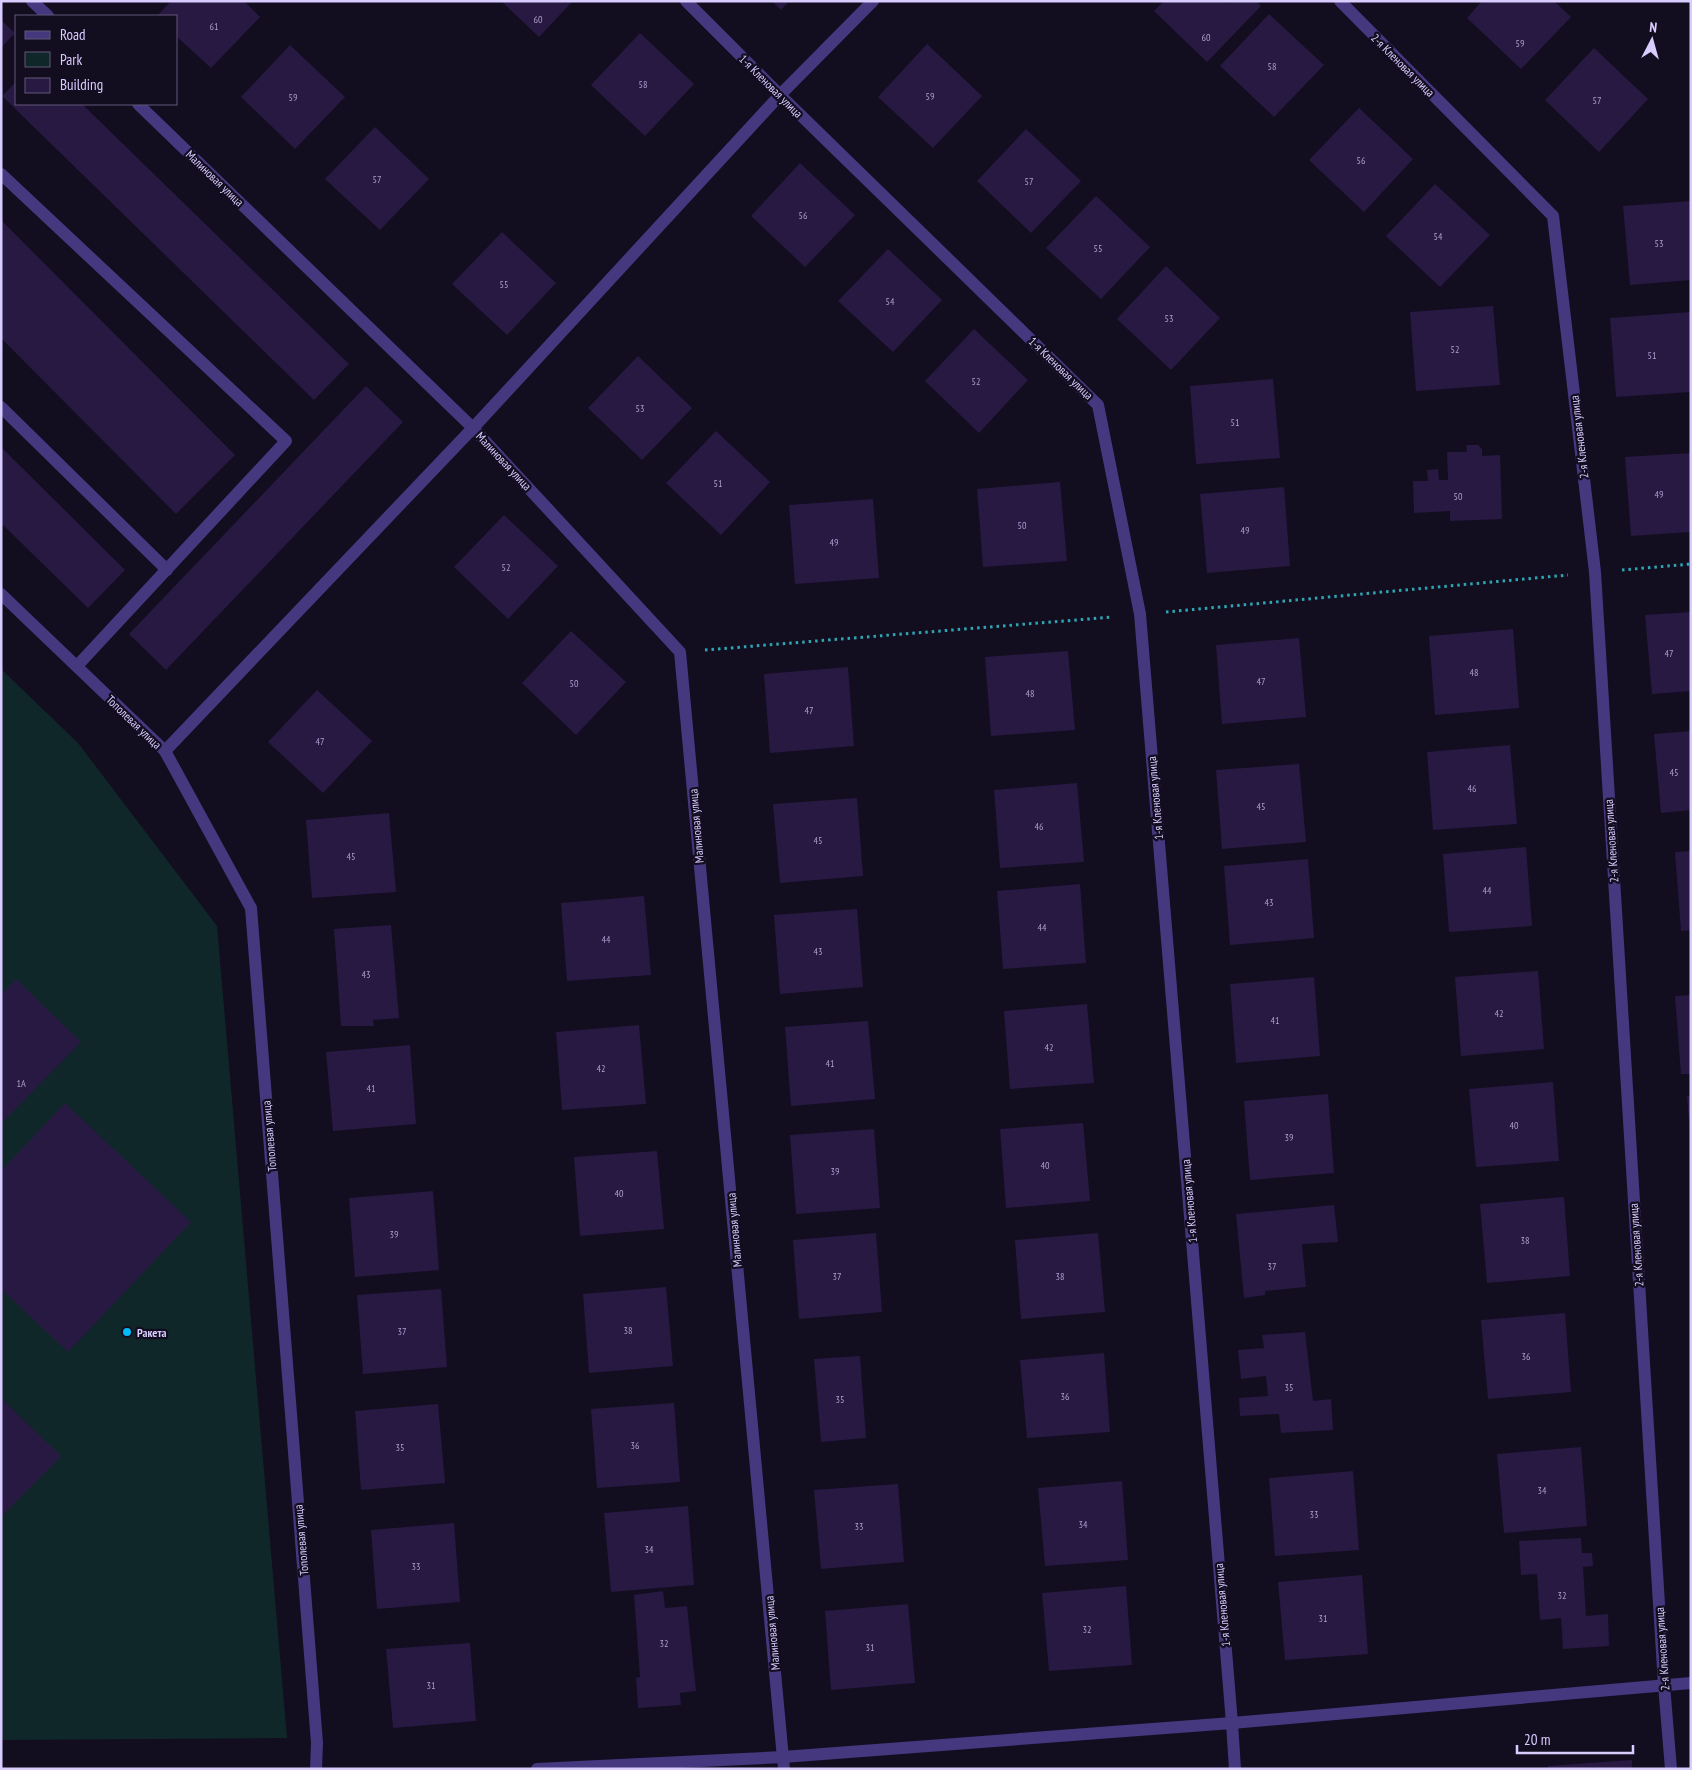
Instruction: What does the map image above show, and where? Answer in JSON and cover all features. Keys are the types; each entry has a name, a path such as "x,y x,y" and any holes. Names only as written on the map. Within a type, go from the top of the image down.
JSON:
{"street":[{"path":"32,1 47,15"},
{"name":"1-я Кленовая улица","path":"686,1 780,96 1098,405 1140,614 1235,1769"},
{"path":"165,751 473,428 780,96 873,1"},
{"name":"2-я Кленовая улица","path":"1340,1 1553,216 1595,572 1664,1685 1671,1769"},
{"name":"Малиновая улица","path":"139,105 473,428 680,652 784,1763"},
{"path":"1,174 286,441 77,666"},
{"path":"1,407 167,570"},
{"name":"Тополевая улица","path":"1,594 165,751 251,908 317,1743 316,1769"},
{"path":"537,1769 784,1763 1691,1683"}],"path":[{"path":"680,652 1140,614 1691,564"}],"green space":[{"name":"Ракета","path":"1,669 78,743 217,926 287,1738 1,1740"}],"building":[{"path":"171,1 244,1 260,17 211,68 178,38 178,15 158,15"},
{"path":"501,1 573,1 539,37"},
{"path":"772,1 789,1 781,10"},
{"path":"1164,1 1227,1 1229,3 1231,1 1256,1 1261,6 1207,62 1154,11"},
{"path":"1482,1 1554,1 1571,17 1521,69 1467,18"},
{"path":"1269,14 1324,65 1274,117 1220,66"},
{"path":"1,20 15,33 1,48"},
{"path":"640,33 694,84 645,136 591,85"},
{"path":"927,44 982,96 933,148 878,97"},
{"path":"290,45 345,97 295,149 241,97"},
{"path":"1594,48 1648,99 1599,152 1545,100"},
{"path":"15,83 15,105 83,105 349,364 314,400 2,96"},
{"path":"1359,108 1413,159 1364,212 1309,160"},
{"path":"375,127 429,179 380,230 325,179"},
{"path":"1026,129 1081,181 1031,233 977,181"},
{"path":"800,163 855,215 805,267 751,216"},
{"path":"1435,184 1490,235 1440,287 1386,236"},
{"path":"1096,196 1150,247 1101,299 1046,248"},
{"path":"1691,201 1691,280 1630,285 1623,206"},
{"path":"1,220 235,455 176,514 1,338"},
{"path":"502,232 556,283 507,335 452,284"},
{"path":"888,249 942,300 893,352 838,301"},
{"path":"1166,266 1220,318 1171,370 1117,319"},
{"path":"1493,306 1500,385 1416,391 1410,312"},
{"path":"1691,312 1691,392 1616,397 1610,318"},
{"path":"974,329 1028,380 979,433 925,381"},
{"path":"638,356 692,408 642,460 588,408"},
{"path":"1273,379 1280,458 1196,464 1190,386"},
{"path":"366,386 403,422 166,670 129,634"},
{"path":"716,431 770,482 721,535 666,483"},
{"path":"1466,445 1478,445 1482,449 1482,456 1500,455 1502,519 1450,521 1450,511 1414,513 1413,481 1428,481 1427,470 1438,469 1439,480 1448,480 1447,452 1467,452"},
{"path":"1,447 125,570 88,608 1,523"},
{"path":"1691,453 1691,532 1631,536 1625,457"},
{"path":"1060,482 1067,561 983,567 977,489"},
{"path":"1284,487 1290,566 1207,573 1200,494"},
{"path":"873,499 879,578 795,584 789,505"},
{"path":"504,515 558,566 508,619 454,567"},
{"path":"1691,612 1691,691 1652,694 1645,615"},
{"path":"1513,629 1519,708 1435,715 1429,636"},
{"path":"571,631 626,682 576,735 522,683"},
{"path":"1299,638 1306,717 1222,724 1216,645"},
{"path":"1068,651 1075,730 991,736 985,657"},
{"path":"848,667 854,746 770,753 764,674"},
{"path":"317,690 372,741 323,793 268,742"},
{"path":"1691,731 1691,810 1661,813 1654,734"},
{"path":"1510,745 1517,824 1433,830 1427,752"},
{"path":"1299,764 1306,842 1222,849 1216,770"},
{"path":"1077,783 1084,862 1000,868 994,790"},
{"path":"857,798 863,876 780,883 773,804"},
{"path":"389,813 396,892 312,898 306,820"},
{"path":"1526,847 1532,926 1449,932 1443,854"},
{"path":"1691,851 1691,930 1681,931 1675,852"},
{"path":"1308,859 1314,938 1230,945 1224,866"},
{"path":"1080,884 1086,963 1003,969 997,891"},
{"path":"644,896 651,975 567,981 561,903"},
{"path":"857,909 863,987 780,994 774,915"},
{"path":"391,925 399,1018 373,1020 374,1026 341,1026 334,929"},
{"path":"1538,971 1544,1049 1461,1056 1455,977"},
{"path":"1314,977 1320,1056 1236,1063 1230,984"},
{"path":"16,979 81,1042 1,1124 1,995"},
{"path":"1691,995 1691,1074 1681,1074 1675,996"},
{"path":"1087,1004 1094,1083 1010,1089 1004,1011"},
{"path":"868,1021 875,1099 791,1106 785,1027"},
{"path":"639,1025 646,1104 562,1110 556,1032"},
{"path":"410,1045 416,1124 333,1131 326,1052"},
{"path":"1553,1082 1559,1161 1476,1167 1469,1089"},
{"path":"1328,1094 1334,1173 1250,1180 1244,1101"},
{"path":"1687,1096 1691,1096 1691,1121 1689,1121"},
{"path":"65,1103 191,1222 68,1352 1,1289 1,1171"},
{"path":"1083,1123 1090,1201 1006,1208 1000,1129"},
{"path":"874,1129 880,1208 796,1214 790,1135"},
{"path":"657,1151 664,1229 580,1236 574,1157"},
{"path":"433,1191 439,1270 355,1277 349,1198"},
{"path":"1564,1197 1570,1276 1487,1283 1480,1204"},
{"path":"1334,1205 1338,1242 1302,1244 1306,1287 1265,1291 1265,1295 1244,1298 1236,1214"},
{"path":"876,1233 882,1312 799,1319 793,1240"},
{"path":"1098,1233 1105,1312 1021,1319 1015,1240"},
{"path":"666,1287 673,1366 589,1373 583,1294"},
{"path":"441,1289 447,1367 363,1374 357,1295"},
{"path":"1565,1313 1571,1392 1488,1399 1481,1320"},
{"path":"1305,1332 1313,1401 1331,1399 1333,1430 1281,1433 1279,1414 1240,1416 1239,1398 1268,1396 1266,1376 1241,1379 1238,1350 1264,1348 1262,1335"},
{"path":"1104,1353 1110,1432 1027,1438 1020,1360"},
{"path":"860,1356 866,1438 821,1442 814,1359"},
{"path":"1,1398 61,1456 1,1517"},
{"path":"674,1403 680,1482 597,1488 591,1409"},
{"path":"438,1404 445,1483 361,1490 355,1411"},
{"path":"1581,1447 1587,1526 1504,1533 1497,1454"},
{"path":"1353,1471 1359,1550 1275,1556 1269,1478"},
{"path":"1122,1481 1128,1560 1045,1566 1038,1488"},
{"path":"898,1484 904,1562 821,1569 814,1490"},
{"path":"688,1506 694,1585 611,1592 604,1513"},
{"path":"454,1523 460,1602 377,1609 371,1530"},
{"path":"1581,1538 1582,1553 1592,1553 1593,1566 1583,1567 1586,1616 1608,1614 1609,1646 1563,1649 1561,1618 1540,1620 1537,1574 1521,1575 1519,1541"},
{"path":"1362,1575 1368,1654 1285,1660 1278,1582"},
{"path":"1126,1586 1132,1665 1049,1671 1042,1593"},
{"path":"663,1591 665,1608 687,1606 696,1691 680,1693 681,1705 638,1708 636,1678 640,1677 634,1595"},
{"path":"908,1604 915,1683 831,1690 825,1611"},
{"path":"470,1643 476,1721 393,1728 386,1649"},
{"path":"1632,1760 1632,1769 1548,1769 1548,1766"}],"place":[{"name":"Ракета","path":"127,1332"}]}
